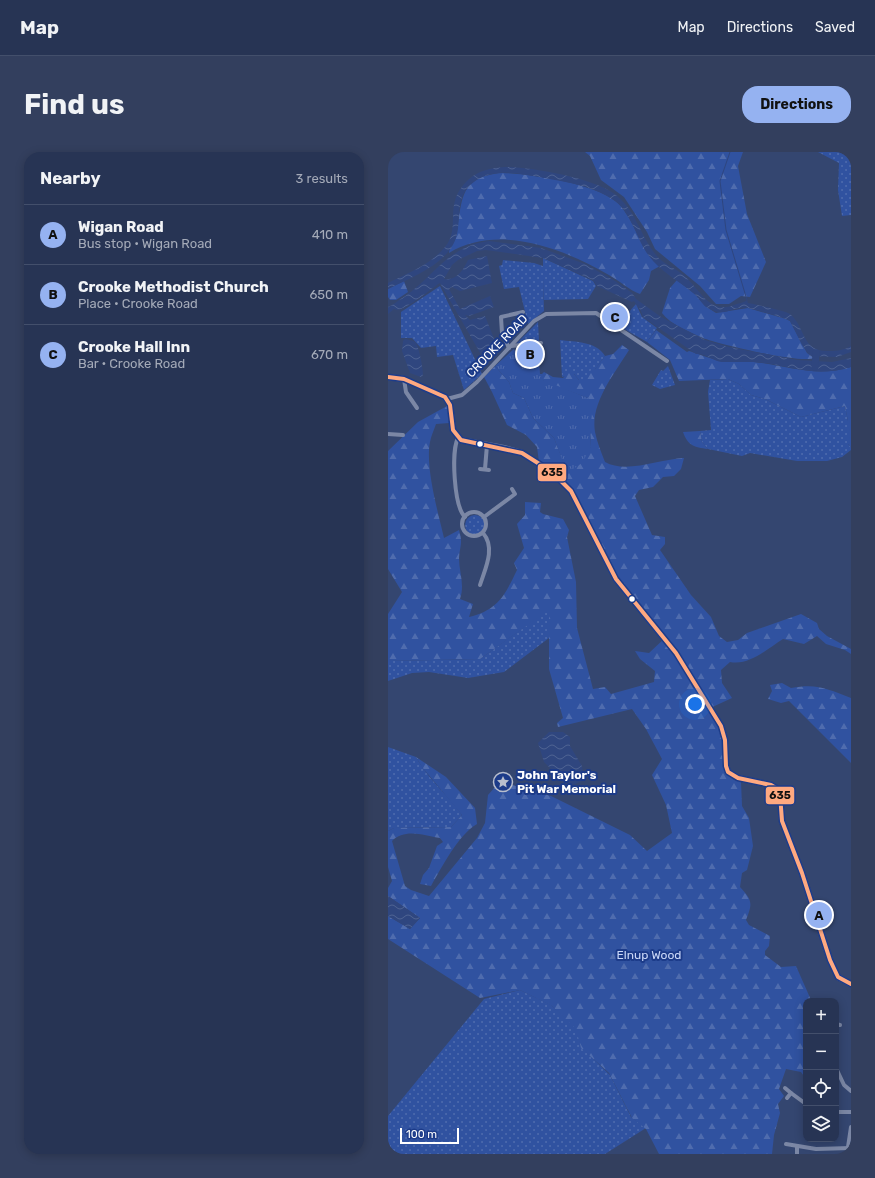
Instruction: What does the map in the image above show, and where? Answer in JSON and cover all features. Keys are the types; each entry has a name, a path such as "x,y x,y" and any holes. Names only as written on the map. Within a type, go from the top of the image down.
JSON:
{"main road":[{"path":"388,377 404,379 447,399 450,405 452,427 458,438 468,442 504,448 522,454 545,467 566,483 616,579 628,597 671,646 721,726 725,737 726,766 728,772 738,778 770,785 776,788 780,794 782,821 807,887 830,960 838,977 851,984"}],"street":[{"path":"522,312 501,317 502,333 510,347 541,343"},
{"name":"CROOKE ROAD","path":"447,399 462,395 477,382 541,315 593,312 667,361"},
{"path":"404,379 406,392 417,408"},
{"path":"388,434 403,435"},
{"path":"458,438 455,451 455,479 460,509 465,517 463,528 467,534 474,536 483,532 486,524 484,517 475,512 465,517"},
{"path":"484,469 487,445"},
{"path":"484,517 516,494 512,489"},
{"path":"480,586 489,554 488,540 483,532"},
{"path":"837,1070 844,1085 851,1092"},
{"path":"785,1088 803,1102"},
{"path":"787,1098 791,1092"},
{"path":"839,1112 851,1112"},
{"path":"786,1144 816,1149 849,1148 851,1127"},
{"path":"797,1146 797,1154"}],"green space":[{"path":"585,152 743,152 738,166 747,214 766,262 750,297 741,296 729,304 716,304 700,286 655,249 647,232 624,197 601,180 590,156"},
{"path":"818,152 851,152 851,215 842,216 838,190 839,163"},
{"path":"503,173 530,175 577,184 605,195 617,203 629,218 646,250 654,261 660,266 651,271 649,280 640,294 613,277 572,256 530,243 509,240 488,240 468,244 449,253 456,236 462,202 470,185 477,179 488,175"},
{"path":"543,258 593,281 596,286 588,299 544,300 543,277 544,311 528,324 519,287 504,289 499,266 502,265 503,260 534,263 543,266"},
{"path":"677,280 695,294 705,306 716,313 748,308 790,321 807,353 814,358 806,359 778,356 742,349 703,338 681,328 670,321 662,313 670,288"},
{"path":"404,281 408,292 396,300 390,300 388,297 388,289"},
{"path":"440,286 482,374 464,390 453,355 437,357 436,346 421,348 412,338 401,338 401,312"},
{"path":"636,304 642,317 657,328 647,342 619,326"},
{"path":"538,322 539,342 515,345"},
{"path":"656,330 687,352 689,351 722,362 754,362 814,371 838,370 851,367 851,447 848,444 848,421 845,406 801,417 765,399 751,395 739,384 728,379 679,381 670,360 647,342"},
{"path":"560,340 591,345 596,347 605,356 587,380 579,380 574,374 562,377"},
{"name":"Elnup Wood","path":"622,345 629,350 611,378 596,410 594,421 595,432 605,462 623,467 684,458 681,469 674,476 663,477 653,487 639,490 635,496 652,535 665,537 665,544 660,550 691,595 711,617 719,636 727,642 738,640 747,633 801,614 817,623 819,629 827,636 851,649 851,654 845,650 826,644 817,636 804,644 783,639 758,656 744,662 730,662 721,670 722,683 732,698 708,709 720,727 724,737 726,774 734,780 741,782 742,806 749,818 753,846 747,870 742,873 740,887 747,895 750,902 750,910 746,920 749,925 770,936 769,946 765,951 765,955 781,967 796,966 810,998 803,998 803,1075 801,1072 786,1069 779,1089 784,1096 778,1104 780,1113 774,1135 772,1154 659,1154 646,1129 632,1118 609,1073 581,1048 576,1029 552,1006 520,990 480,998 388,939 388,916 410,929 420,918 388,896 388,888 392,881 388,867 388,831 394,828 451,827 462,815 422,767 416,757 446,777 475,808 477,824 457,843 431,886 420,884 423,875 429,868 437,846 443,842 440,838 421,834 408,834 397,837 392,841 405,886 411,890 429,896 477,838 485,823 488,795 496,786 509,784 551,796 630,835 647,851 672,833 666,805 652,775 662,759 646,729 632,709 558,727 557,723 563,718 549,669 549,610 480,659 388,661 388,614 402,592 388,569 388,451 418,422 447,406 449,423 436,424 430,442 429,464 433,490 444,538 459,530 461,541 459,563 462,583 460,599 473,604 469,617 479,614 494,606 509,587 517,570 514,563 524,548 517,524 525,515 525,502 541,503 540,512 563,519 569,530 567,537 576,582 577,628 593,689 605,687 611,694 654,682 655,671 640,659 635,651 649,653 665,638 622,587 569,485 539,462 537,447 526,435 507,425 484,377 495,366 509,382 513,393 524,398 533,418 554,438 565,466 591,447 588,398 545,382 542,379 542,374 544,372 553,377 563,378 568,372 574,374 579,380 587,380 587,372 595,369 605,356 613,354"},
{"path":"514,349 520,362 539,360 540,374 542,374 543,380 588,398 593,406 590,430 591,447 582,463 570,471 563,462 554,438 533,418 524,398 513,393 509,382 495,366"},
{"path":"668,366 675,385 660,389 652,385 661,370 663,371"},
{"path":"728,379 739,384 751,395 765,399 801,417 845,406 848,421 848,444 851,447 851,450 842,457 827,461 797,461 750,453 742,456 708,449 702,442 700,431 711,430 708,392 710,380"},
{"path":"700,431 702,442 708,449 689,443 683,432"},
{"path":"475,515 482,518 485,525 482,532 475,535 468,532 465,525 468,518"},
{"path":"549,609 549,638 504,672 468,678 429,672 412,673 388,681 388,661 480,659"},
{"path":"782,683 791,688 808,686 822,688 851,698 851,763 789,701 781,703 768,699 772,691 770,685"},
{"path":"388,747 416,757 426,773 462,815 451,827 394,828 388,831"},
{"path":"520,990 551,1005 577,1028 581,1047 610,1075 631,1117 646,1128 605,1154 388,1154 388,1116 484,999"}],"water":[{"path":"505,167 561,174 591,183 613,193 627,206 645,239 659,258 689,280 711,304 725,307 747,300 748,303 790,314 795,319 809,344 814,348 821,351 833,351 851,346 851,352 837,357 810,356 802,345 790,321 786,319 748,308 738,308 720,312 708,308 695,295 653,261 645,249 630,219 620,205 614,200 587,187 518,174 496,173 482,177 471,184 464,193 461,202 458,230 456,239 451,248 438,262 414,277 388,289 388,283 426,264 445,247 450,239 452,231 456,198 460,189 468,180 485,170"},
{"path":"489,241 541,248 585,264 615,281 632,293 636,299 661,317 705,340 729,347 797,360 832,362 851,358 851,367 825,372 801,370 766,363 722,362 696,354 643,317 634,301 632,302 597,286 593,280 543,258 486,250 477,251 458,260 452,265 444,279 456,277 462,271 468,260 487,256 492,283 460,291 452,287 449,289 460,309 490,296 494,307 469,316 465,315 470,320 485,316 499,351 488,360 489,363 487,365 440,283 404,308 398,310 394,309 388,314 388,307 415,289 442,263 462,249 474,244"},
{"path":"405,339 414,341 416,344 422,367 423,375 421,377 410,373 402,351 403,341"},
{"path":"549,732 563,732 570,737 570,746 582,766 584,780 573,785 552,770 544,762 538,743"},
{"path":"388,896 420,918 410,929 388,916"}],"waterway":[{"path":"730,152 720,181 726,230 747,300"},
{"path":"815,367 816,353"}],"transit line":[{"name":"635","path":"388,377 404,379 445,397 450,405 453,430 461,440 522,453 552,472 571,491 616,579 676,653 721,726 725,740 726,766 728,772 738,778 771,785 776,788 780,794 782,821 802,873 830,960 838,977 851,984"}],"place":[{"name":"Crooke Hall Inn","path":"615,317"},
{"name":"Crooke Methodist Church","path":"530,354"},
{"name":"John Taylor's Pit War Memorial","path":"503,782"},
{"name":"Wigan Road","path":"819,915"}]}
